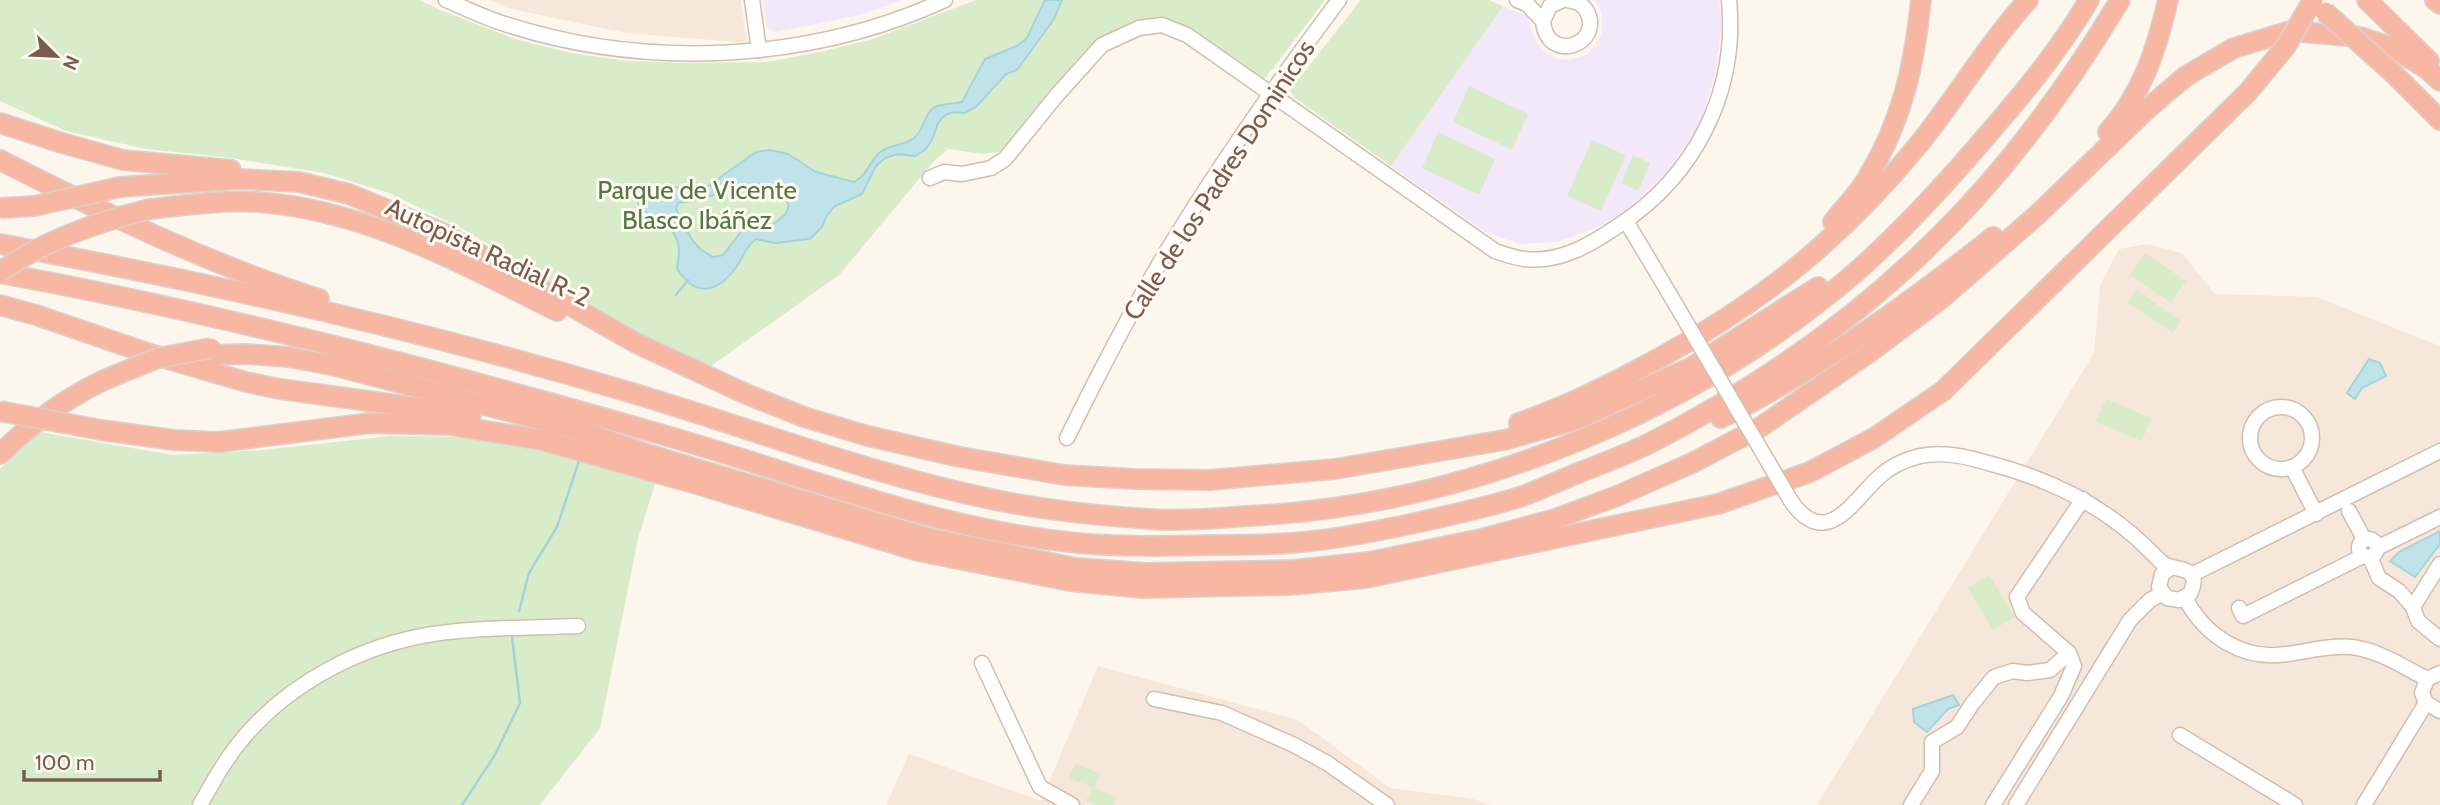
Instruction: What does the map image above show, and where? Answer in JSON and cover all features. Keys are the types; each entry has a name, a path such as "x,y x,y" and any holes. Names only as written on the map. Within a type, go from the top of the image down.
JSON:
{"highway":[{"path":"1753,300 1827,230 1866,181 1894,130 1909,84 1921,0"},
{"path":"1436,450 1556,411 1622,378 1707,331 1799,267 1882,187 1920,142 2010,20 2028,0"},
{"path":"0,244 226,288 431,338 632,393 878,470 1013,503 1154,520 1294,513 1363,504 1467,480 1598,434 1724,370 1802,315 1856,271 1946,182 2044,65 2089,0"},
{"path":"0,272 223,319 406,365 700,446 943,520 1011,534 1077,543 1154,547 1293,543 1370,533 1467,512 1525,495 1649,443 1738,394 1818,340 1926,250 2006,162 2086,57 2120,0"},
{"path":"1649,443 1665,445 1750,404 1934,284 2032,206 2085,158 2122,117 2144,78 2159,38 2168,0"},
{"path":"2367,0 2440,71"},
{"path":"2435,0 2440,5"},
{"path":"0,411 102,430 174,440 219,442 370,423 450,425 542,440 918,551 1070,581 1142,589 1289,585 1366,578 1718,504 1810,472 1874,438 1943,391 2248,92 2316,4 2393,73 2440,120"},
{"path":"210,352 289,357 336,366 572,428 644,453 928,538 1076,568 1146,573 1293,570 1369,562 1481,539 1555,519 1617,496 1692,463 1759,428 1870,352 1941,299 2037,215 2186,76 2234,48 2290,31 2360,37 2393,48 2427,69 2440,81"},
{"path":"0,115 62,144"},
{"path":"0,123 62,144 123,160 253,173 349,194 443,233 636,343 746,394 804,417 868,436 960,457 1064,475 1210,480 1335,469 1504,440 1576,419 1692,367 1805,296 1861,254 1930,189 1946,182"},
{"path":"0,160 193,254 279,286 412,324 431,338"},
{"path":"0,208 34,206 119,187 239,179 299,182"},
{"name":"Autopista Radial R-2","path":"0,272 56,240 105,220 150,209 217,202 259,202 303,209 371,225 516,290 695,379 746,394"},
{"path":"0,305 246,382 465,414 644,453"},
{"path":"0,454 51,411 86,389 158,358 274,347 406,365"}],"street":[{"path":"446,0 505,24 564,39 623,49 689,53 759,50 832,38 916,13 946,0"},
{"path":"752,0 759,50"},
{"name":"Calle de los Padres Dominicos","path":"1067,438 1160,263 1269,93 1339,0"},
{"path":"930,178 944,172 962,174 991,168 1005,159 1056,95 1102,46 1139,28 1162,25 1187,36 1494,251 1524,259 1544,259 1579,250 1626,221 1653,201 1691,157 1706,130 1725,79 1730,55 1729,0"},
{"path":"1522,2 1582,5 1588,13 1588,32 1583,40 1575,45 1556,44 1548,37 1543,21 1522,2"},
{"path":"1543,21 1545,13 1561,2"},
{"path":"1626,221 1791,501 1804,516 1822,522 1842,517 1878,477 1904,461 1934,454 1969,457 2037,477 2083,499 2116,520 2167,570"},
{"path":"2287,408 2301,415 2310,426 2312,441 2308,455 2292,467 2273,468 2263,464 2251,447 2253,426 2266,411 2287,408"},
{"path":"2191,575 2440,451"},
{"path":"2292,467 2316,514"},
{"path":"1993,805 2062,696 2074,666 2069,653 2022,613 2017,597 2083,499"},
{"path":"2349,511 2364,539 2358,547 2370,554 2379,578 2399,591 2413,607 2418,621 2440,639"},
{"path":"2239,608 2243,616 2440,517"},
{"path":"2413,607 2440,564"},
{"path":"2179,567 2191,575 2192,588 2185,598 2172,600 2162,594 2159,580 2167,570 2179,567"},
{"path":"2016,805 2130,620 2150,600 2162,594"},
{"path":"2185,598 2192,612 2212,633 2244,651 2285,655 2326,647 2351,647 2374,652 2433,676 2422,693 2433,707"},
{"path":"200,805 227,759 265,716 299,688 330,668 361,653 431,634 578,626"},
{"path":"1911,805 1932,771 1932,742 1957,727 1994,677 2013,671 2027,673 2050,670 2069,653"},
{"path":"982,663 1040,787 1072,805"},
{"path":"1154,699 1222,713 1294,745 1328,763 1387,805"},
{"path":"2364,805 2433,707"},
{"path":"2371,805 2433,707"},
{"path":"2180,735 2295,805"}],"shaded area":[{"path":"491,0 741,0 747,43 626,33 507,8"},
{"path":"763,0 901,0 864,14 776,32 766,27"},
{"path":"1595,0 1719,0 1722,23 1715,75 1700,123 1669,170 1621,215 1557,242 1519,244 1484,231 1391,166 1503,6 1528,17 1535,41 1542,49 1555,58 1569,60 1586,55 1596,46 1602,33 1602,12"},
{"path":"2147,244 2182,253 2215,294 2317,297 2440,346 2440,805 1817,805 2094,353 2100,285 2119,249"},
{"path":"1098,666 1298,720 1390,788 1473,799 1491,805 886,805 909,754 1041,801"}],"green space":[{"name":"Parque de Vicente Blasco Ibáñez","path":"0,0 419,0 515,39 571,53 628,61 688,63 767,62 820,52 873,39 976,0 1325,0 1264,80 1174,22 1156,17 1128,25 1097,43 1005,151 983,154 948,149 934,161 839,275 711,366 629,329 463,229 389,193 324,173 231,158 146,149 66,131 0,101"},
{"path":"1361,0 1489,0 1503,6 1391,166 1295,98 1290,90"},
{"path":"1469,86 1528,114 1512,150 1453,122"},
{"path":"1438,132 1495,159 1479,195 1422,168"},
{"path":"1592,140 1626,155 1601,211 1567,196"},
{"path":"1633,155 1650,163 1638,191 1621,183"},
{"path":"2145,253 2186,281 2171,303 2130,275"},
{"path":"2136,290 2181,321 2173,333 2128,302"},
{"path":"2106,399 2151,418 2142,441 2096,422"},
{"path":"40,432 173,455 262,450 390,436 468,437 559,449 657,478 638,538 600,728 540,805 0,805 0,469"},
{"path":"1989,575 2015,617 1993,630 1968,588"},
{"path":"1075,763 1100,774 1095,788 1117,798 1113,805 1095,805 1086,801 1092,787 1069,778"}],"water":[{"path":"1045,0 1062,0 1054,19 1017,70 1006,74 977,106 965,113 945,115 938,123 925,150 915,156 898,154 885,158 876,166 862,194 835,206 822,227 810,239 775,243 756,239 727,278 712,288 697,287 684,278 677,269 678,245 672,231 641,210 635,195 636,189 708,186 756,152 770,150 788,154 816,172 854,182 862,176 879,153 914,138 928,113 935,107 962,102 985,59 1017,46 1027,38","holes":["753,184 772,185 782,189 789,206 785,215 772,225 752,224 744,228 723,255 713,257 700,249 692,240 676,209 678,203"]},
{"path":"2369,359 2380,363 2386,376 2362,388 2355,399 2347,393"},
{"path":"2440,531 2440,544 2415,577 2390,561 2399,552"},
{"path":"1953,695 1959,705 1948,709 1927,732 1914,722 1913,709"}],"waterway":[{"path":"676,295 688,280"},
{"path":"519,611 529,573 557,527 579,461"},
{"path":"462,805 495,755 520,703 512,637"}]}
